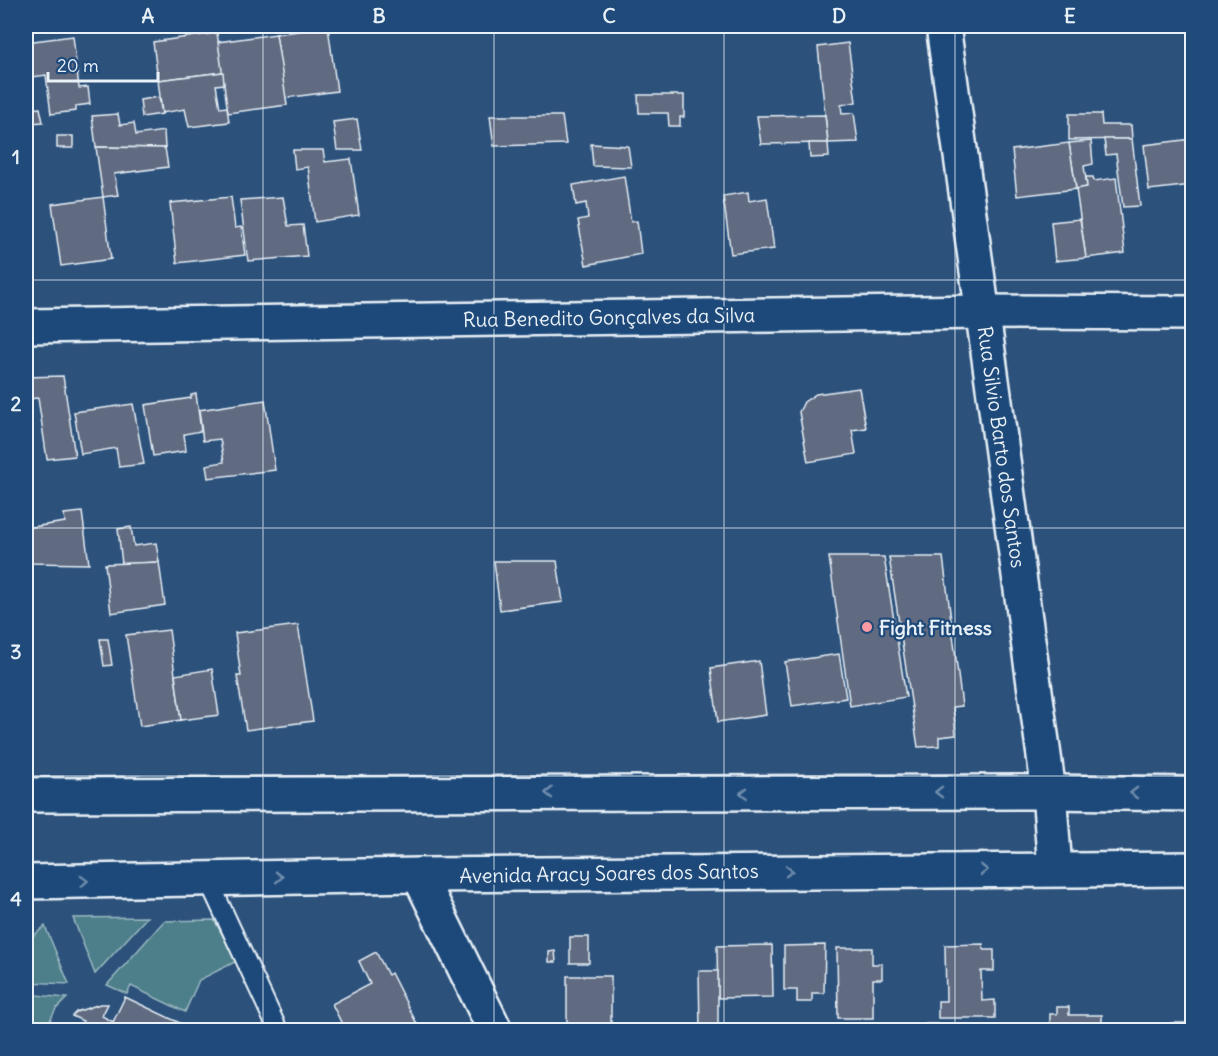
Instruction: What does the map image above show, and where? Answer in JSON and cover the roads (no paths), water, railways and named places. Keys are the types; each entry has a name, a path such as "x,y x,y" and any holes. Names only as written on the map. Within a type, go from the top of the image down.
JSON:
{"main road":[{"name":"Rua Silvio Barto dos Santos","path":"943,26 1050,792 1055,869"},
{"name":"Rua Benedito Gonçalves da Silva","path":"26,326 984,312 1192,313"},
{"path":"26,795 1050,792 1192,794"},
{"name":"Avenida Aracy Soares dos Santos","path":"27,884 207,878 419,875 1192,869"},
{"path":"419,875 495,1030"}],"lane":[{"path":"207,878 278,1030"}],"place":[{"name":"Fight Fitness","path":"867,627"}]}
